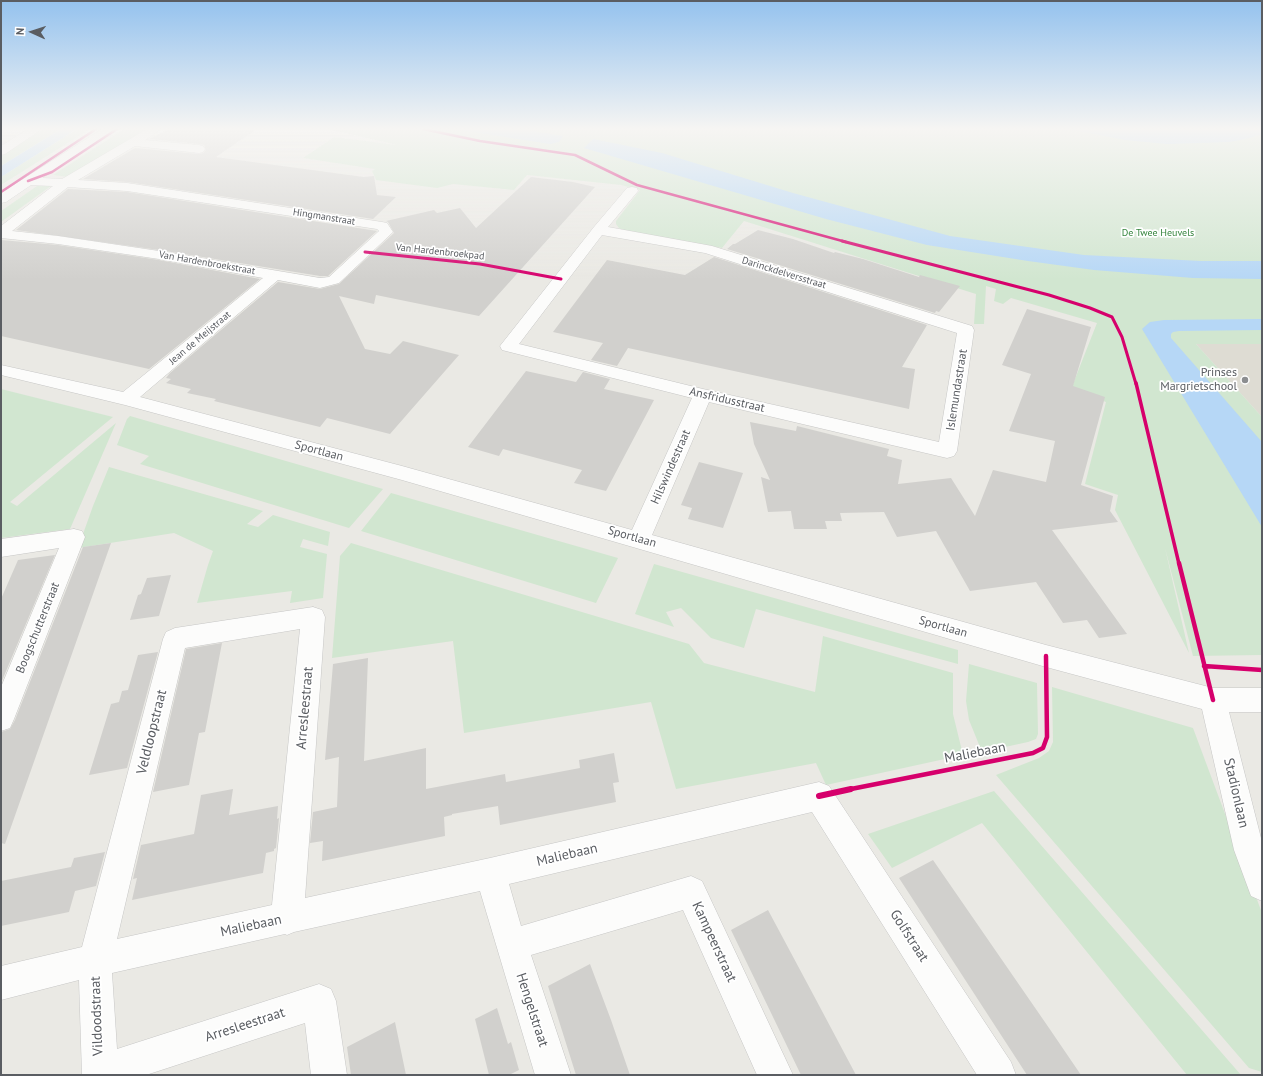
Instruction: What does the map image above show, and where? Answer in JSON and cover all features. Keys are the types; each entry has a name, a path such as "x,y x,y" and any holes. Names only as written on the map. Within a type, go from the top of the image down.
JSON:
{"street":[{"path":"1,199 31,179"},
{"path":"1,234 71,179"},
{"name":"Hingmanstraat","path":"28,181 127,187 382,226"},
{"path":"599,230 632,191"},
{"name":"Van Hardenbroekstraat","path":"1,234 58,240 152,254 320,284 334,280 386,232 382,226"},
{"name":"Darinckdelversstraat","path":"599,230 707,249 966,330"},
{"name":"Ansfridusstraat","path":"599,230 508,346 704,395 947,451"},
{"name":"Jean de Meijstraat","path":"126,399 274,276"},
{"name":"Islemundastraat","path":"947,451 966,330"},
{"name":"Sportlaan","path":"1,370 126,399 402,473 639,539 1046,656 1214,700 1262,700"},
{"name":"Hilswindestraat","path":"639,539 704,395"},
{"name":"Boogschutterstraat","path":"1,548 74,536 1,719"},
{"name":"Arresleestraat","path":"287,918 313,617"},
{"name":"Veldloopstraat","path":"95,960 175,639 313,617"},
{"name":"Stadionlaan","path":"1214,700 1249,850 1262,885"},
{"name":"Maliebaan","path":"1,982 490,873 819,796"},
{"name":"Golfstraat","path":"819,796 998,1075"},
{"path":"490,873 511,945"},
{"name":"Kampeerstraat","path":"511,945 691,892 775,1075"},
{"name":"Hengelstraat","path":"511,945 553,1075"},
{"name":"Vildoodstraat","path":"95,960 100,1073"},
{"name":"Arresleestraat","path":"100,1073 319,1001 329,1075"}],"shaded area":[{"name":"Prinses Margrietschool","path":"1196,344 1262,344 1262,417"}],"green space":[{"path":"1,179 10,179 1,185"},
{"name":"De Twee Heuvels","path":"523,179 514,190 453,184 437,188 376,180"},
{"name":"De Twee Heuvels","path":"567,179 1262,179 1262,344 1196,344 1262,417 1262,655 1193,656 1165,548 1189,653 1115,510 1118,495 1085,484 1106,402 1071,389 1097,323 1011,298 1003,304 994,301 996,289 986,286 984,324 974,324 976,294 744,221 722,248 624,231 619,228 616,221 640,190 621,185"},
{"path":"37,186 51,186 1,222 1,211"},
{"path":"1,389 113,417 10,502 17,506 116,423 70,529 1,538"},
{"path":"130,416 383,489 349,528 140,464 149,456 117,445 127,419"},
{"path":"109,467 263,511 247,524 258,527 273,515 330,532 328,546 303,539 300,547 327,554 323,598 290,603 292,591 197,603 213,551 174,533 78,548"},
{"path":"391,493 618,558 596,603 361,531"},
{"path":"351,543 689,644 704,663 815,692 823,636 953,673 953,714 963,755 826,785 816,763 676,789 651,702 464,733 453,641 332,658 340,556"},
{"path":"654,564 958,650 958,664 756,609 744,648 711,638 681,608 666,612 674,627 635,614"},
{"path":"969,664 1037,683 1038,734 1036,739 982,752 969,720 966,701"},
{"path":"1052,687 1193,728 1262,913 1262,1072 1249,1068 996,775 1039,758 1049,751 1053,742"},
{"path":"994,791 1241,1075 1187,1075 982,823 892,868 868,834"}],"water":[{"path":"690,179 748,179 950,236 1084,255 1201,261 1262,261 1262,279 1193,278 1094,270 1028,261 927,245 826,219"},
{"path":"1262,319 1262,330 1179,331 1173,332 1171,334 1171,338 1262,442 1262,527 1142,329 1150,322 1164,320"}],"building":[{"path":"86,179 375,179 377,195 396,197 373,219 127,182"},
{"path":"529,179 550,179 573,182 595,187 479,316 376,295 374,304 339,296 365,349 390,354 403,341 459,355 390,434 327,418 320,427 214,401 216,399 187,393 191,389 166,383 171,379 166,378 170,373 278,282 320,289 339,284 394,233 386,221 434,210 437,213 460,208 476,228"},
{"path":"68,189 127,192 377,231 328,276 320,276 159,250 16,230"},
{"path":"758,230 793,239 834,253 863,259 919,277 920,275 960,286 939,312 936,311 935,313 727,249"},
{"path":"1,240 58,245 159,260 260,279 149,369 1,336"},
{"path":"714,257 927,325 902,367 915,369 909,409 628,348 617,366 591,360 603,343 553,332 607,260 685,275"},
{"path":"1027,309 1091,327 1073,386 1105,397 1081,485 1113,496 1110,511 1118,522 1052,530 1127,634 1099,638 1087,620 1063,623 1036,582 970,591 936,531 897,537 884,512 840,513 842,521 825,521 827,529 794,529 791,511 768,512 761,477 770,480 754,444 750,422 796,431 797,426 889,449 887,456 902,460 898,484 951,478 975,516 993,470 1046,482 1055,441 1009,431 1031,374 1002,365"},
{"path":"526,371 576,382 583,372 610,379 604,389 654,400 606,491 574,483 582,470 503,449 499,456 468,447"},
{"path":"699,462 743,473 723,528 688,519 692,508 681,505"},
{"path":"111,543 5,844 1,843 1,732 10,729 15,720 83,547"},
{"path":"55,555 1,683 1,599 18,560"},
{"path":"171,575 159,616 130,620 138,595 141,594 147,578"},
{"path":"222,643 205,732 199,733 189,785 153,792 186,649"},
{"path":"158,652 127,768 89,775 111,704 119,702 122,691 128,690 138,655"},
{"path":"368,658 364,761 426,748 426,789 505,774 506,782 580,768 579,760 614,753 619,782 613,783 616,802 500,825 498,806 452,814 444,817 445,836 322,861 323,841 310,843 313,812 337,807 339,757 325,760 333,664"},
{"path":"233,789 229,815 278,806 277,819 279,818 276,848 274,851 266,853 263,873 132,900 137,878 133,879 141,845 194,834 201,795"},
{"path":"105,852 96,886 75,891 69,912 1,926 1,881 71,867 74,858"},
{"path":"933,860 1081,1075 1027,1075 899,878"},
{"path":"768,910 856,1075 801,1075 731,930"},
{"path":"590,964 630,1075 576,1075 548,986"},
{"path":"497,1008 508,1044 511,1042 519,1070 509,1075 489,1075 475,1019"},
{"path":"395,1022 406,1075 351,1075 347,1047"}],"cycle path":[{"path":"1,192 20,179"},
{"path":"28,181 33,179"},
{"path":"625,179 637,185 929,265 1049,295 1090,308 1112,317 1122,337 1131,363 1213,700"},
{"name":"Van Hardenbroekpad","path":"365,252 480,264 561,279"},
{"path":"819,796 1033,753 1043,748 1047,737 1046,656"},
{"path":"1204,666 1262,670"}],"place":[{"name":"Prinses Margrietschool","path":"1245,380"}]}
